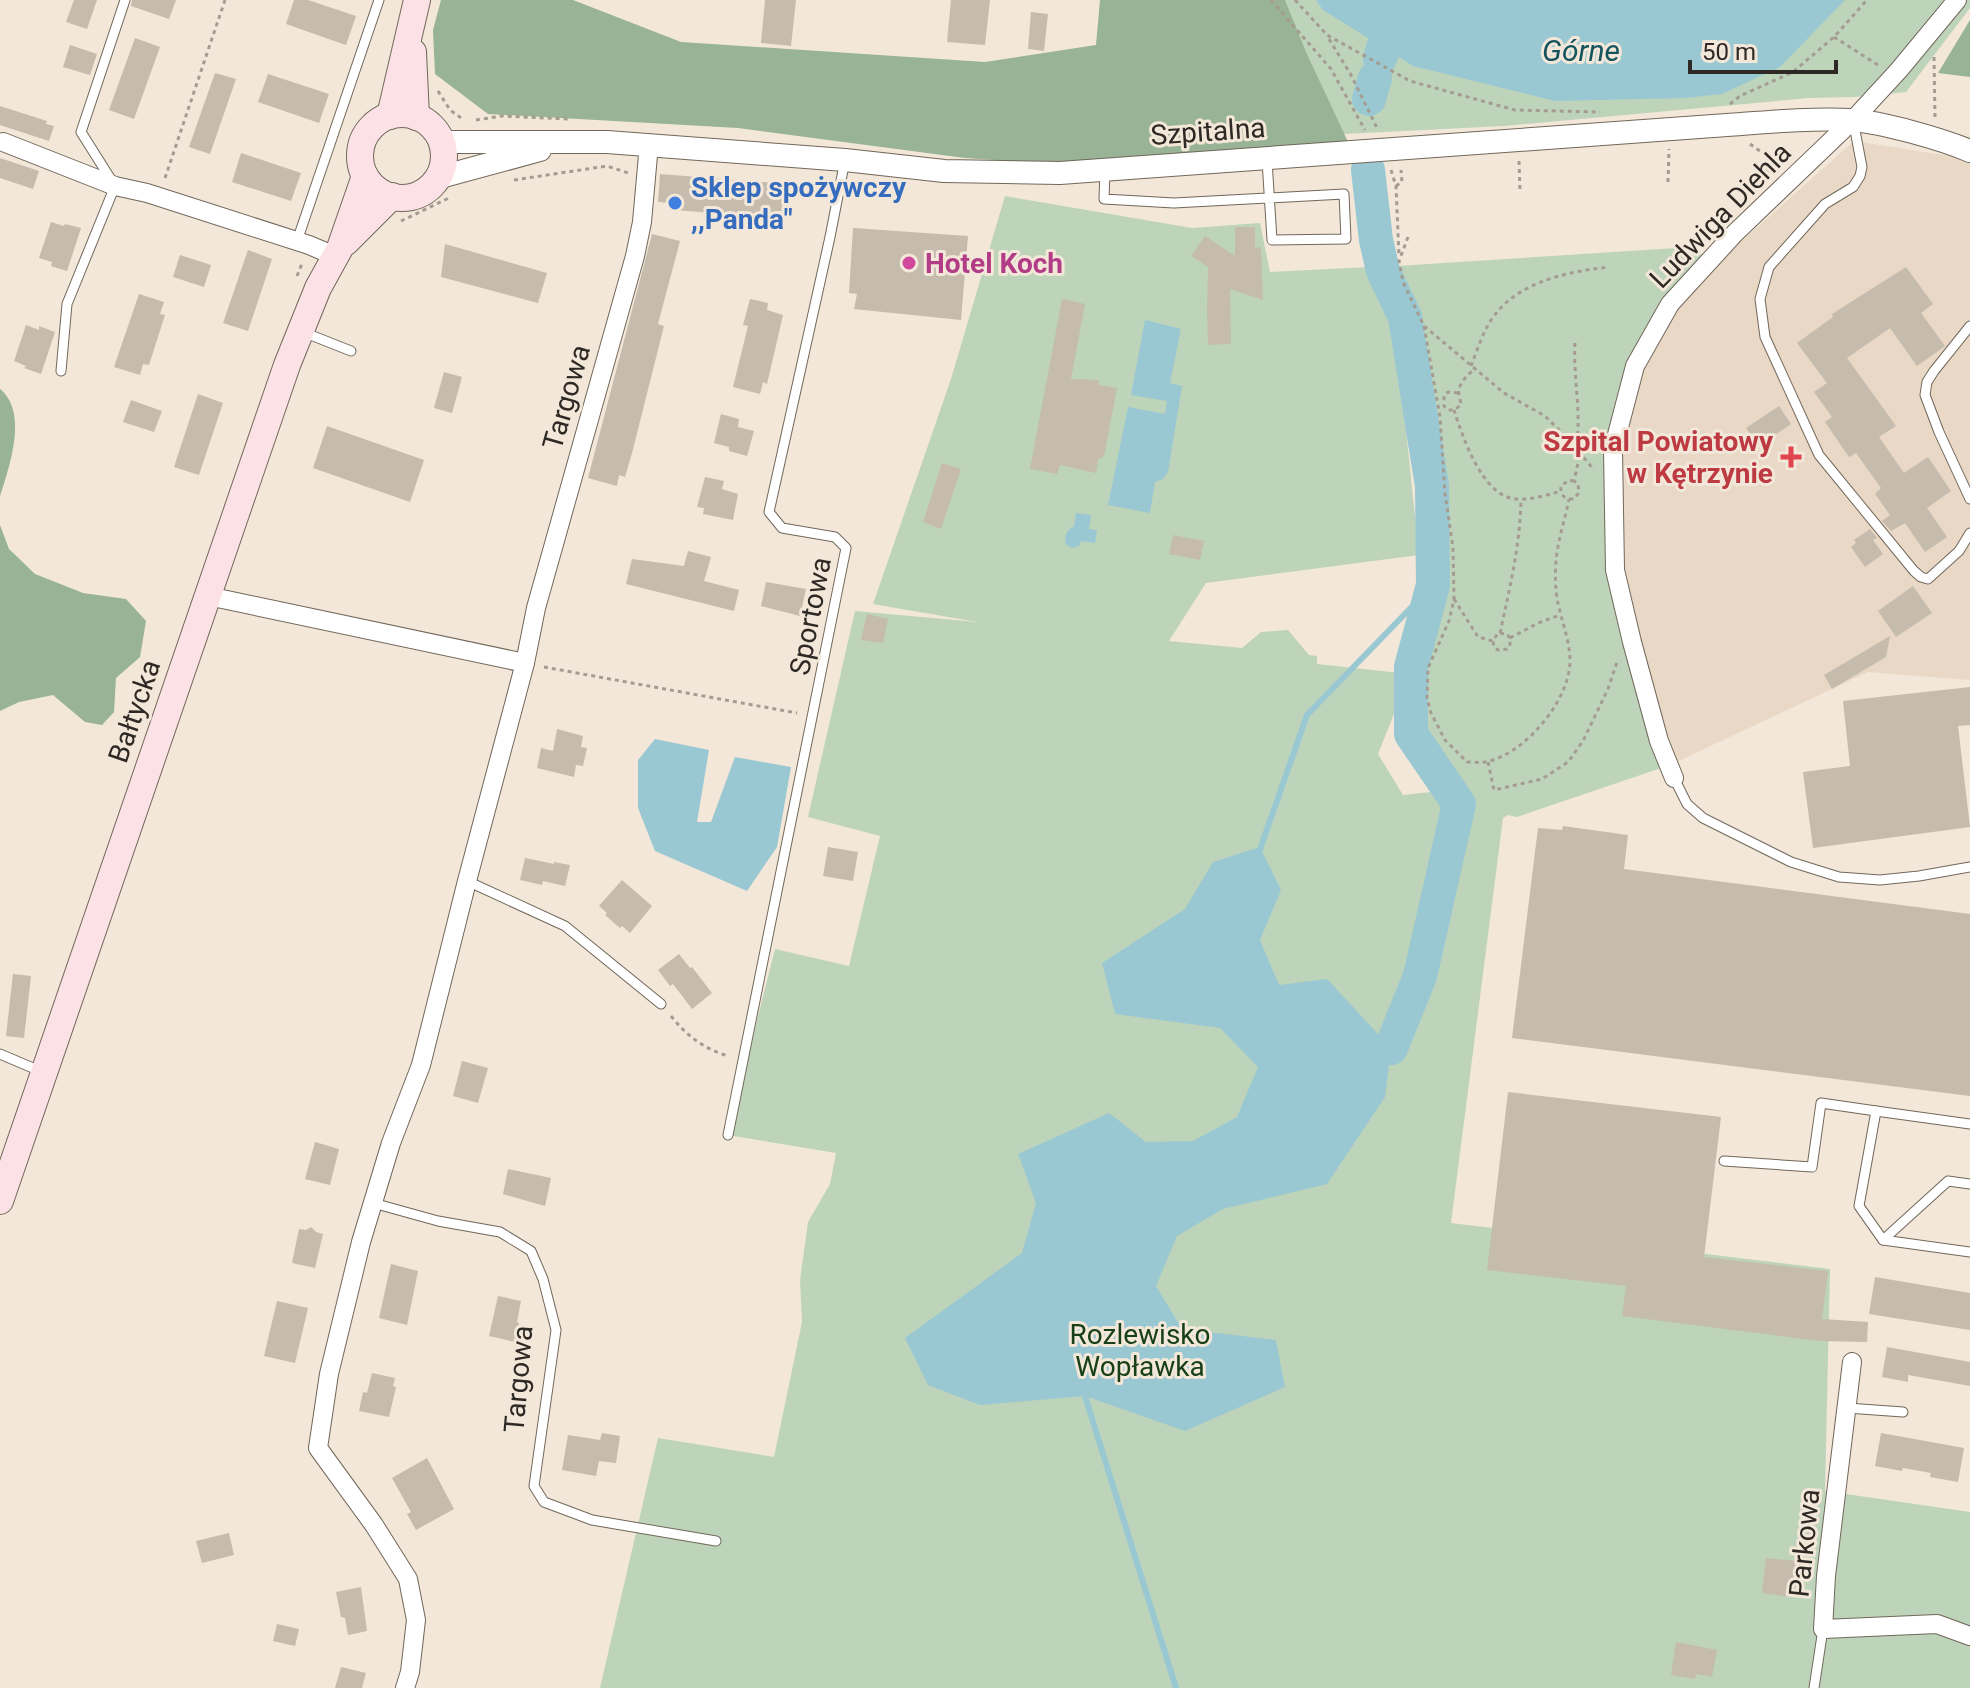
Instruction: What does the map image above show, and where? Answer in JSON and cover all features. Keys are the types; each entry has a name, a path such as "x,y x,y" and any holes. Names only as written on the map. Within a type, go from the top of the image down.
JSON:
{"main road":[{"path":"414,10 416,117"},
{"path":"390,116 414,10"},
{"path":"390,116 416,117 432,127 441,142 443,161 437,178 428,188 405,197 381,192 365,176 360,152 363,139 369,129 390,116"},
{"name":"Bałtycka","path":"0,1201 299,331 338,252 365,176"},
{"name":"Bałtycka","path":"338,252 392,196"}],"street":[{"name":"Ludwiga Diehla","path":"1674,778 1655,727 1615,570 1613,450 1635,366 1670,304 1735,233 1853,120 1957,0"},
{"name":"Szpitalna","path":"441,142 649,144 944,171 1060,173 1785,121 1853,120 1896,128 1970,151"},
{"path":"3,142 115,186 338,252"},
{"name":"Szpitalna","path":"437,178 568,142"},
{"name":"Targowa","path":"405,1688 416,1620 408,1579 374,1525 318,1448 329,1374 361,1242 391,1143 421,1065 525,663 536,608 635,256 642,222 649,144"},
{"path":"208,596 525,663"},
{"name":"Parkowa","path":"1852,1362 1826,1576 1823,1629 1937,1624 1970,1636"}],"lane":[{"path":"61,371 67,304 115,186 81,132 125,0"},
{"path":"297,241 379,0"},
{"path":"1853,120 1862,167 1860,176 1853,187 1825,204 1769,267 1760,299 1765,337 1819,455 1914,571 1928,579 1959,551 1970,533"},
{"path":"1105,169 1104,199 1174,203 1269,198 1344,194 1346,239 1272,240 1269,198 1267,157"},
{"name":"Sportowa","path":"728,1135 846,548 835,537 782,528 769,512 845,160"},
{"path":"1970,326 1934,371 1927,382 1925,395 1970,499"},
{"path":"299,331 351,351"},
{"path":"1674,778 1687,804 1703,818 1791,862 1839,877 1880,880 1970,867"},
{"path":"467,881 565,926 661,1004"},
{"path":"0,1054 44,1072"},
{"path":"1724,1161 1812,1167 1821,1103 1970,1124"},
{"path":"1876,1111 1859,1206 1883,1240 1970,1252"},
{"path":"1883,1240 1948,1181 1970,1184"},
{"name":"Targowa","path":"373,1203 438,1221 500,1232 531,1251 543,1279 556,1330 534,1486 544,1502 592,1520 716,1541"},
{"path":"1847,1408 1903,1412"},
{"path":"1814,1688 1823,1629"}],"path":[{"path":"164,180 225,0"},
{"path":"1271,0 1331,69 1366,134"},
{"path":"1295,0 1327,35 1379,132"},
{"path":"1725,107 1740,96 1793,72 1834,37 1867,0"},
{"path":"1327,35 1410,81 1515,110 1602,112"},
{"path":"1834,37 1894,75"},
{"path":"1934,49 1935,119"},
{"path":"414,79 430,82 450,110 462,120 502,116 574,120"},
{"path":"1748,142 1764,154 1768,173 1761,183"},
{"path":"1668,145 1668,182"},
{"path":"1518,153 1520,192"},
{"path":"1389,163 1396,186 1399,261 1403,282 1424,326 1440,417 1445,494 1453,548 1454,599 1449,621 1428,668 1427,698 1445,740 1467,762 1488,762 1525,741 1542,726 1567,678 1570,661 1557,601 1556,559 1569,499"},
{"path":"1396,186 1402,182 1401,163"},
{"path":"513,181 607,166 646,178"},
{"path":"398,222 460,193"},
{"path":"1399,261 1408,237"},
{"path":"1458,393 1448,392 1444,396 1444,406 1448,410 1461,405 1458,393 1462,380 1472,367 1488,324 1506,303 1527,288 1548,279 1574,271 1609,267"},
{"path":"1424,326 1504,393 1545,416 1597,473"},
{"path":"1575,343 1579,414 1576,448"},
{"path":"1454,410 1466,445 1493,489 1514,499 1541,497 1561,491"},
{"path":"1574,481 1580,453"},
{"path":"1574,481 1578,484 1579,493 1577,497 1569,499 1561,491 1564,482 1574,481"},
{"path":"1500,633 1514,574 1521,499"},
{"path":"1454,599 1478,637 1493,641"},
{"path":"1510,638 1561,615"},
{"path":"1500,633 1510,638 1510,646 1503,651 1494,647 1494,637 1500,633"},
{"path":"1488,762 1494,790 1542,779 1568,762 1583,741 1608,689 1617,662"},
{"path":"525,663 813,716"},
{"path":"661,1004 682,1029 713,1052 743,1059"}],"shaded area":[{"name":"Szpital Powiatowy w Kętrzynie","path":"1854,141 1962,158 1970,162 1970,680 1868,672 1670,765 1620,584 1616,426 1662,326 1716,264"}],"green space":[{"path":"441,0 573,0 681,42 985,62 1096,45 1100,0 1285,0 1349,144 1115,168 965,158 738,128 488,114 435,74 433,30"},
{"path":"1121,0 1970,0 1970,8 1906,92 1504,126 1266,138"},
{"path":"1970,20 1970,77 1938,73"},
{"name":"Rozlewisko Wopławka","path":"1005,196 1192,228 1260,223 1270,272 1369,267 1395,324 1419,555 1206,583 1169,641 1242,648 1261,632 1288,630 1309,655 1317,656 1317,664 1410,674 1378,754 1403,795 1449,790 1411,734 1411,667 1433,585 1432,486 1405,317 1383,271 1397,266 1691,247 1716,264 1662,326 1632,376 1610,535 1670,765 1517,817 1508,815 1503,818 1451,1223 1830,1269 1825,1491 1970,1512 1970,1688 600,1688 658,1438 774,1457 802,1322 800,1280 808,1222 830,1184 836,1153 728,1135 775,949 849,966 880,836 808,817 855,611 977,622 873,604 951,379"},
{"path":"0,389 9,399 15,426 12,456 0,497"},
{"path":"0,525 9,549 35,574 83,593 126,599 146,621 140,657 116,678 114,712 102,725 85,722 53,695 19,702 0,711"}],"water":[{"name":"Górne","path":"1316,0 1845,0 1780,67 1722,94 1685,98 1555,101 1413,66 1323,10"},
{"path":"1145,320 1181,329 1170,383 1182,386 1168,472 1163,479 1155,482 1150,513 1108,505 1128,407 1165,414 1167,401 1131,395"},
{"path":"1076,513 1091,515 1089,529 1097,530 1095,543 1081,541 1079,546 1073,548 1066,545 1066,534 1074,526"},
{"path":"655,739 709,750 697,822 711,822 735,757 791,767 777,847 747,891 655,851 638,808 638,760"},
{"path":"1260,847 1281,890 1260,940 1279,985 1327,979 1391,1048 1385,1097 1327,1184 1223,1209 1177,1236 1156,1286 1182,1329 1276,1340 1285,1387 1185,1431 1085,1396 980,1405 928,1385 905,1338 1022,1253 1036,1203 1018,1154 1109,1113 1146,1142 1193,1141 1237,1117 1258,1067 1220,1028 1115,1014 1102,963 1185,909 1213,862"}],"building":[{"path":"74,0 97,0 87,29 66,22"},
{"path":"132,0 176,0 169,19 131,6"},
{"path":"294,0 308,0 356,16 346,45 286,24"},
{"path":"765,0 796,0 791,46 761,43"},
{"path":"951,0 990,0 985,45 947,42"},
{"path":"1031,12 1048,14 1044,51 1028,49"},
{"path":"135,38 160,47 134,119 109,110"},
{"path":"70,45 97,54 90,75 63,67"},
{"path":"215,73 236,79 210,154 189,147"},
{"path":"268,74 329,94 319,123 258,102"},
{"path":"0,106 54,126 49,141 0,125"},
{"path":"241,153 301,173 291,201 232,182"},
{"path":"0,158 39,171 33,189 0,178"},
{"path":"660,174 787,184 785,211 775,211 773,218 675,210 675,203 658,202"},
{"path":"51,222 81,228 67,271 39,258"},
{"path":"1235,227 1255,227 1255,248 1261,247 1263,300 1230,289 1231,344 1208,345 1208,267 1191,256 1205,236 1235,256"},
{"name":"Hotel Koch","path":"853,228 968,236 961,320 854,309 857,294 849,293"},
{"path":"652,234 680,241 658,324 664,326 632,453 625,477 619,475 617,486 588,478"},
{"path":"445,244 547,273 538,303 441,277"},
{"path":"248,250 272,259 248,331 223,323"},
{"path":"180,255 211,265 204,287 173,277"},
{"path":"1906,267 1933,304 1921,313 1945,346 1917,366 1890,328 1847,358 1896,426 1879,437 1904,473 1928,457 1951,491 1927,508 1947,537 1925,552 1905,523 1891,531 1882,521 1890,515 1875,494 1881,488 1856,453 1849,457 1825,422 1832,417 1814,392 1827,383 1797,343 1833,317 1832,314"},
{"path":"139,294 164,302 160,314 165,315 149,365 143,364 140,375 114,367"},
{"path":"750,299 768,303 767,310 783,315 767,384 763,382 760,394 733,387 748,326 743,325"},
{"path":"1062,299 1085,304 1071,379 1099,380 1099,385 1117,388 1104,456 1098,460 1096,473 1060,465 1057,474 1030,469"},
{"path":"26,325 55,332 41,374 14,361"},
{"path":"444,372 462,377 452,413 434,408"},
{"path":"198,394 223,403 199,475 174,467"},
{"path":"131,400 162,411 154,432 123,422"},
{"path":"1779,406 1791,424 1759,446 1746,428"},
{"path":"721,414 739,419 738,427 754,431 747,456 714,443"},
{"path":"327,426 424,460 410,502 313,468"},
{"path":"942,463 961,469 941,529 923,522"},
{"path":"705,477 724,481 722,489 738,494 733,520 703,514 704,508 697,507"},
{"path":"1870,529 1877,538 1873,540 1883,554 1865,567 1851,547 1856,543 1854,540"},
{"path":"1173,535 1204,541 1200,560 1169,554"},
{"path":"688,551 711,557 704,581 739,590 734,611 626,584 632,559 684,566"},
{"path":"766,582 806,589 800,616 761,606"},
{"path":"1913,586 1932,613 1896,637 1878,611"},
{"path":"867,614 888,619 883,643 861,640"},
{"path":"1890,636 1886,657 1832,689 1824,675"},
{"path":"1970,687 1970,725 1958,726 1970,827 1813,848 1803,772 1850,766 1843,701"},
{"path":"557,729 583,736 581,747 587,748 583,766 576,765 574,777 537,768 541,748 553,751"},
{"path":"1563,826 1628,835 1624,869 1970,914 1970,1096 1512,1038 1538,828 1562,830"},
{"path":"828,847 858,852 853,881 823,876"},
{"path":"525,858 570,865 565,886 520,880"},
{"path":"622,880 652,906 630,933 605,915 607,913 599,906"},
{"path":"679,954 712,993 692,1009 658,970"},
{"path":"13,974 31,976 24,1038 6,1036"},
{"path":"462,1061 488,1068 478,1103 453,1096"},
{"path":"1508,1092 1721,1117 1704,1257 1828,1271 1822,1319 1868,1322 1867,1342 1819,1341 1622,1316 1626,1286 1487,1270"},
{"path":"315,1142 339,1149 330,1185 305,1179"},
{"path":"508,1169 551,1178 545,1206 503,1194"},
{"path":"311,1227 323,1234 315,1268 292,1263 299,1229"},
{"path":"391,1264 418,1271 407,1325 379,1318"},
{"path":"1875,1277 1970,1293 1970,1330 1869,1314"},
{"path":"498,1296 521,1301 515,1342 489,1336"},
{"path":"277,1301 308,1308 295,1363 264,1356"},
{"path":"1887,1347 1970,1362 1970,1386 1908,1375 1908,1382 1882,1377"},
{"path":"372,1373 395,1378 389,1417 359,1411"},
{"path":"602,1433 620,1436 616,1463 599,1461 596,1476 562,1470 568,1435 600,1440"},
{"path":"1881,1433 1964,1448 1958,1482 1930,1477 1931,1473 1875,1466"},
{"path":"427,1458 454,1509 416,1530 407,1514 411,1512 392,1478"},
{"path":"229,1533 234,1555 202,1563 196,1541"},
{"path":"1766,1558 1797,1561 1791,1597 1762,1593"},
{"path":"361,1587 367,1631 348,1635 336,1592"},
{"path":"277,1624 299,1629 295,1646 273,1641"},
{"path":"1676,1642 1717,1650 1712,1677 1696,1674 1695,1679 1671,1675"},
{"path":"341,1667 366,1673 362,1688 335,1688"}],"waterway":[{"path":"1380,58 1383,48"},
{"path":"1369,99 1375,78"},
{"path":"1368,170 1383,271 1405,317 1432,486 1433,585 1411,667 1411,734 1459,804 1420,976 1391,1048"},
{"path":"1258,855 1307,715 1433,585"},
{"path":"1087,1390 1085,1396 1176,1688"}],"place":[{"name":"Sklep spożywczy ,,Panda\"","path":"675,203"},
{"name":"Hotel Koch","path":"909,263"},
{"name":"Szpital Powiatowy w Kętrzynie","path":"1791,457"}]}
